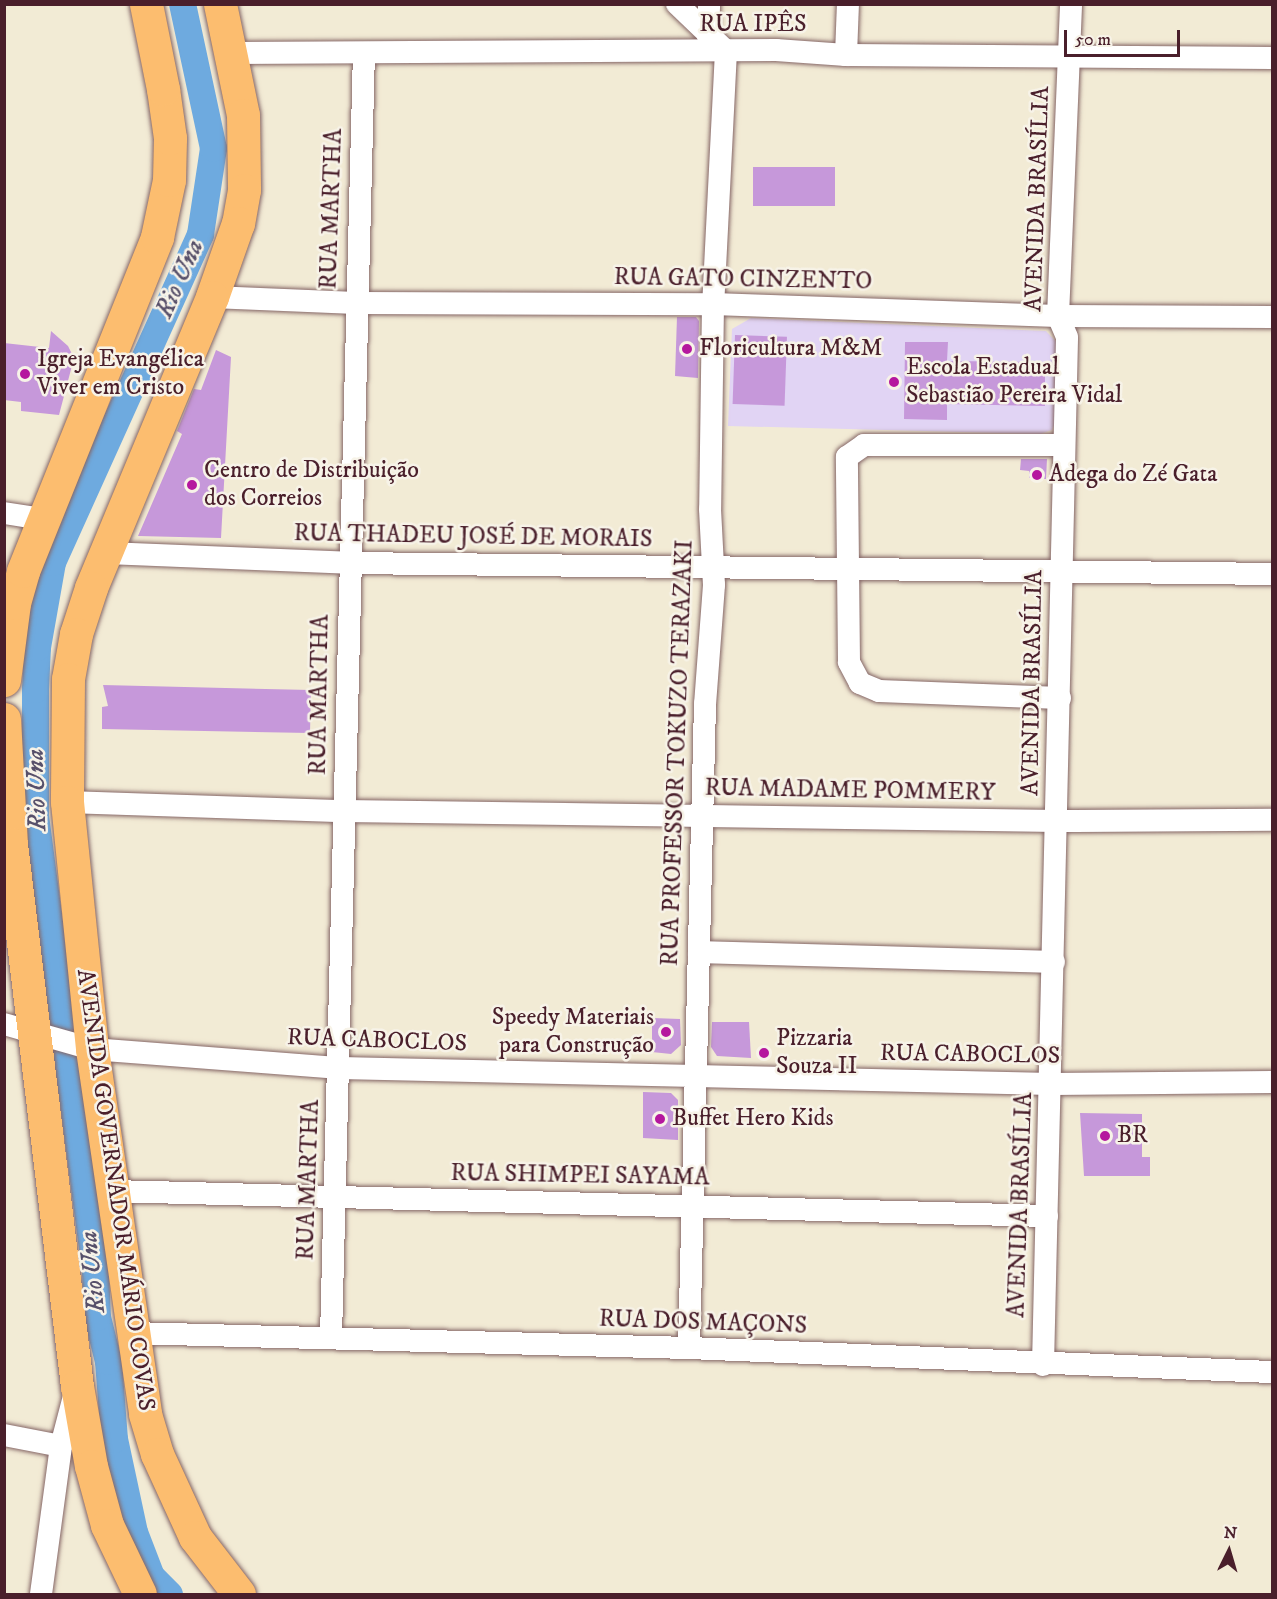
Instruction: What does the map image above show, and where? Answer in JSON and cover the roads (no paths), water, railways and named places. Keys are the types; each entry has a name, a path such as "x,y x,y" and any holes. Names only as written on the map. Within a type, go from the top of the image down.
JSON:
{"highway":[{"path":"4,680 14,603 42,519 157,237 169,180 170,138 164,89 146,4"},
{"name":"AVENIDA GOVERNADOR MÁRIO COVAS","path":"220,4 232,53 243,115 244,190 238,223 212,297 105,553 76,634 68,679 67,802 88,1048 145,1414 177,1501 195,1537 239,1594"},
{"path":"4,719 11,844 31,1030 77,1386 91,1466 107,1525 140,1594"}],"street":[{"path":"677,4 726,51"},
{"path":"708,36 709,4"},
{"path":"846,55 848,4"},
{"name":"AVENIDA BRASÍLIA","path":"1043,1365 1052,1084 1067,337 1058,316 1071,4"},
{"name":"RUA IPÊS","path":"232,53 776,50 846,55 1272,58"},
{"name":"RUA PROFESSOR TOKUZO TERAZAKI","path":"689,1348 703,816 714,567 710,509 713,304 726,51"},
{"name":"RUA MARTHA","path":"331,1337 340,1068 356,303 364,54"},
{"name":"RUA GATO CINZENTO","path":"212,297 356,303 713,304 1058,316 1272,317"},
{"path":"1060,698 869,688 853,674 849,662 847,457 856,447 1064,445"},
{"path":"4,513 42,519"},
{"name":"RUA THADEU JOSÉ DE MORAIS","path":"105,553 350,563 1063,574 1272,574"},
{"name":"RUA MADAME POMMERY","path":"67,802 344,811 1057,821 1272,820"},
{"path":"699,952 1054,962"},
{"name":"RUA CABOCLOS","path":"31,1030 88,1048 340,1068 1052,1084 1272,1082"},
{"name":"RUA SHIMPEI SAYAMA","path":"112,1191 1047,1216"},
{"name":"RUA DOS MAÇONS","path":"131,1333 689,1348 1043,1365 1272,1372"},
{"path":"41,1594 61,1446 77,1386"},
{"path":"4,1435 61,1446"}],"waterway":[{"name":"Rio Una","path":"169,1594 151,1576 134,1532 114,1439 108,1361 97,1317 95,1271 35,816 35,689 37,647 52,562 200,234 213,148 182,4"}],"place":[{"name":"Floricultura M&M","path":"687,349"},
{"name":"Igreja Evangélica Viver em Cristo","path":"25,374"},
{"name":"Escola Estadual Sebastião Pereira Vidal","path":"894,382"},
{"name":"Adega do Zé Gata","path":"1037,475"},
{"name":"Centro de Distribuição dos Correios","path":"192,485"},
{"name":"Speedy Materiais para Construção","path":"666,1032"},
{"name":"Pizzaria Souza II","path":"764,1053"},
{"name":"Buffet Hero Kids","path":"660,1119"},
{"name":"BR","path":"1105,1136"}]}
